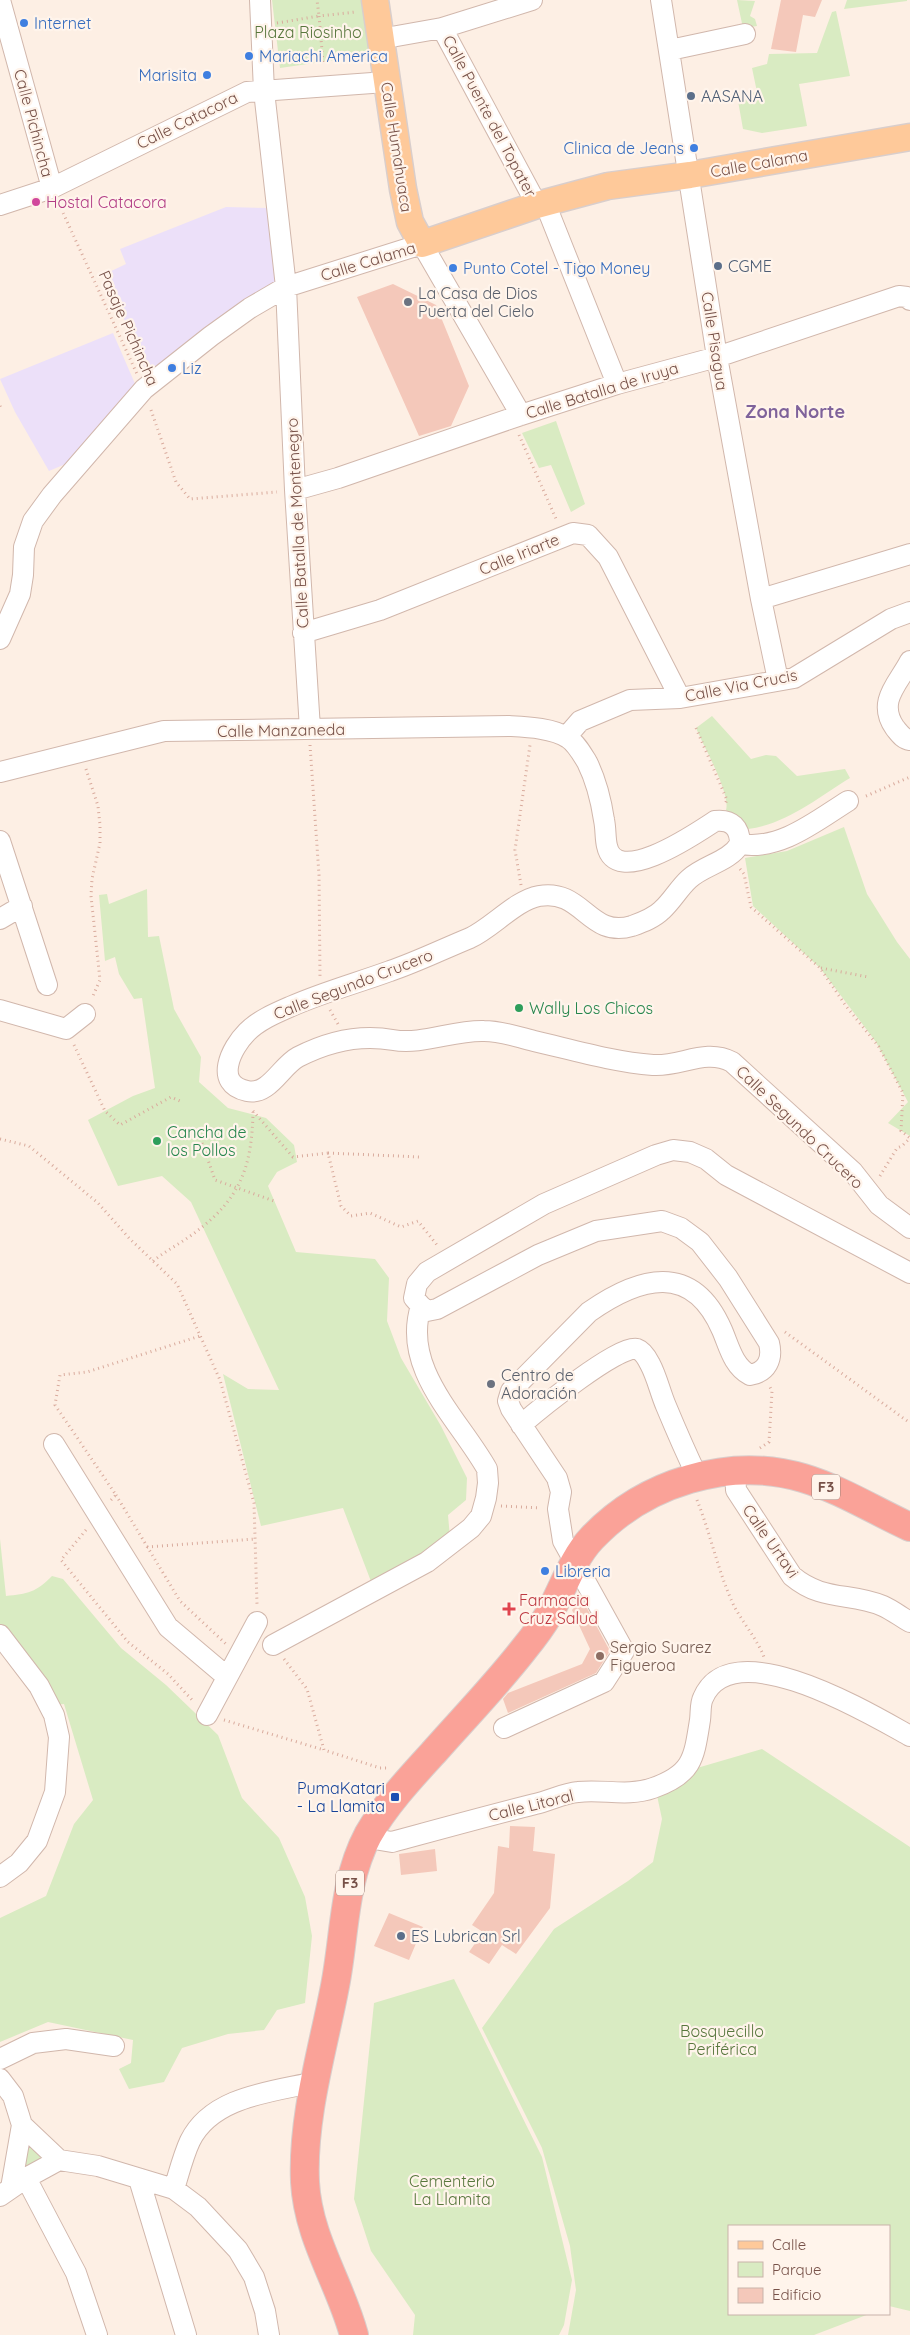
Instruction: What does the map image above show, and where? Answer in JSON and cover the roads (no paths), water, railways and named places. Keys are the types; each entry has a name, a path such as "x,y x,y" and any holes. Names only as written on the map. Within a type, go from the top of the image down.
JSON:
{"highway":[{"name":"F3","path":"354,2335 349,2317 312,2228 305,2182 306,2146 315,2082 335,1984 349,1888 357,1861 370,1833 418,1769 525,1648 549,1614 575,1562 590,1540 641,1499 698,1488 735,1472 776,1473 803,1478 836,1491 910,1527"}],"main road":[{"name":"Calle Humahuaca","path":"366,6 380,40 410,222 422,244"},
{"name":"Calle Calama","path":"422,244 541,204 608,186 690,174 910,136"}],"street":[{"name":"Calle Pichincha","path":"0,0 52,188"},
{"name":"Calle Batalla de Montenegro","path":"260,0 264,91 286,287 294,490 310,730"},
{"path":"380,40 442,28 532,0"},
{"name":"Calle Pisagua","path":"661,0 690,174 716,357 778,680"},
{"name":"Calle Puente del Topater","path":"442,28 541,204 617,384"},
{"path":"670,50 745,34"},
{"name":"Calle Catacora","path":"0,205 52,188 213,107 247,92 386,82"},
{"name":"Calle Calama","path":"0,639 20,594 24,547 33,521 52,496 144,390 211,336 250,308 286,287 422,244"},
{"name":"Calle Humahuaca","path":"422,244 516,417"},
{"name":"Calle Batalla de Iruya","path":"294,490 338,478 617,384 716,357 899,296 907,296 910,300"},
{"name":"Calle Iriarte","path":"303,633 380,610 546,542 573,533 588,535 608,557 680,698"},
{"path":"761,599 910,554"},
{"name":"Calle Via Crucis","path":"566,736 580,721 630,700 680,698 794,678 891,619 910,612"},
{"path":"910,661 893,686 889,696 889,709 893,725 901,736 910,740"},
{"name":"Calle Manzaneda","path":"0,772 164,731 533,727 566,736"},
{"path":"566,736 583,754 595,779 604,820 607,848 616,859 633,863 672,848 715,822 726,821 737,828 735,850 781,840 801,831 848,801"},
{"path":"0,841 47,984"},
{"name":"Calle Segundo Crucero","path":"735,850 700,869 686,882 663,910 646,921 617,930 604,927 564,898 538,896 473,936 392,970 321,993 268,1017 248,1031 235,1046 228,1059 230,1077 241,1089 257,1092 266,1087 279,1071 294,1059 326,1045 347,1040 386,1039 406,1042 442,1034 481,1030 502,1032 589,1054 642,1064 667,1065 717,1056 732,1062 852,1172 879,1205 910,1228"},
{"path":"0,919 22,906"},
{"path":"0,1010 66,1029 85,1014"},
{"path":"504,1728 604,1682 624,1651 563,1541 558,1509 561,1492 557,1478 520,1425 508,1401 511,1391 589,1312 602,1302 644,1284 673,1281 691,1290 716,1316 739,1367 750,1374 762,1371 771,1356 769,1343 728,1278 700,1242 681,1228 662,1221 596,1231 538,1255 437,1309 427,1311 414,1298 416,1284 427,1272 544,1204 637,1163 674,1150 690,1152 706,1159 726,1175 910,1273"},
{"path":"273,1645 427,1562 471,1528 481,1516 488,1482 487,1469 430,1383 419,1353 416,1323 421,1306"},
{"path":"520,1425 556,1396 608,1360 630,1349 637,1349 642,1352 651,1366 698,1488"},
{"path":"54,1444 168,1627 226,1676"},
{"name":"Calle Urtavi","path":"735,1472 736,1490 792,1576 817,1592 882,1606 910,1622"},
{"path":"207,1715 226,1676 257,1622"},
{"path":"0,1635 38,1686 54,1715 60,1737 54,1792 36,1841 19,1863 0,1876"},
{"name":"Calle Litoral","path":"370,1833 380,1840 392,1842 578,1792 614,1793 652,1789 677,1778 688,1769 694,1756 703,1698 715,1682 728,1676 746,1672 766,1674 825,1691 910,1736"},
{"path":"0,2059 33,2043 66,2039 114,2046"},
{"path":"0,2079 13,2096 22,2125 12,2188 76,2273 97,2335"},
{"path":"174,2189 191,2140 204,2121 221,2108 315,2082"},
{"path":"22,2125 59,2160 98,2166 174,2189 198,2207 238,2250 254,2278 265,2311 268,2335"},
{"path":"12,2188 59,2160"},
{"path":"139,2179 186,2335"}],"place":[{"name":"Internet","path":"24,23"},
{"name":"Mariachi America","path":"249,56"},
{"name":"Marisita","path":"207,75"},
{"name":"AASANA","path":"691,96"},
{"name":"Clinica de Jeans","path":"694,148"},
{"name":"Hostal Catacora","path":"36,202"},
{"name":"CGME","path":"718,266"},
{"name":"Punto Cotel - Tigo Money","path":"453,268"},
{"name":"La Casa de Dios Puerta del Cielo","path":"408,302"},
{"name":"Liz","path":"172,368"},
{"name":"Wally Los Chicos","path":"519,1008"},
{"name":"Cancha de los Pollos","path":"157,1141"},
{"name":"Centro de Adoración","path":"491,1384"},
{"name":"Libreria","path":"545,1571"},
{"name":"Farmacia Cruz Salud","path":"509,1609"},
{"name":"Sergio Suarez Figueroa","path":"600,1656"},
{"name":"PumaKatari - La Llamita","path":"395,1797"},
{"name":"ES Lubrican Srl","path":"401,1936"}],"district":[{"name":"Zona Norte","path":"795,412"}],"park label":[{"name":"Plaza Riosinho","path":"308,32"},
{"name":"Bosquecillo Periférica","path":"722,2040"},
{"name":"Cementerio La Llamita","path":"452,2190"}]}
